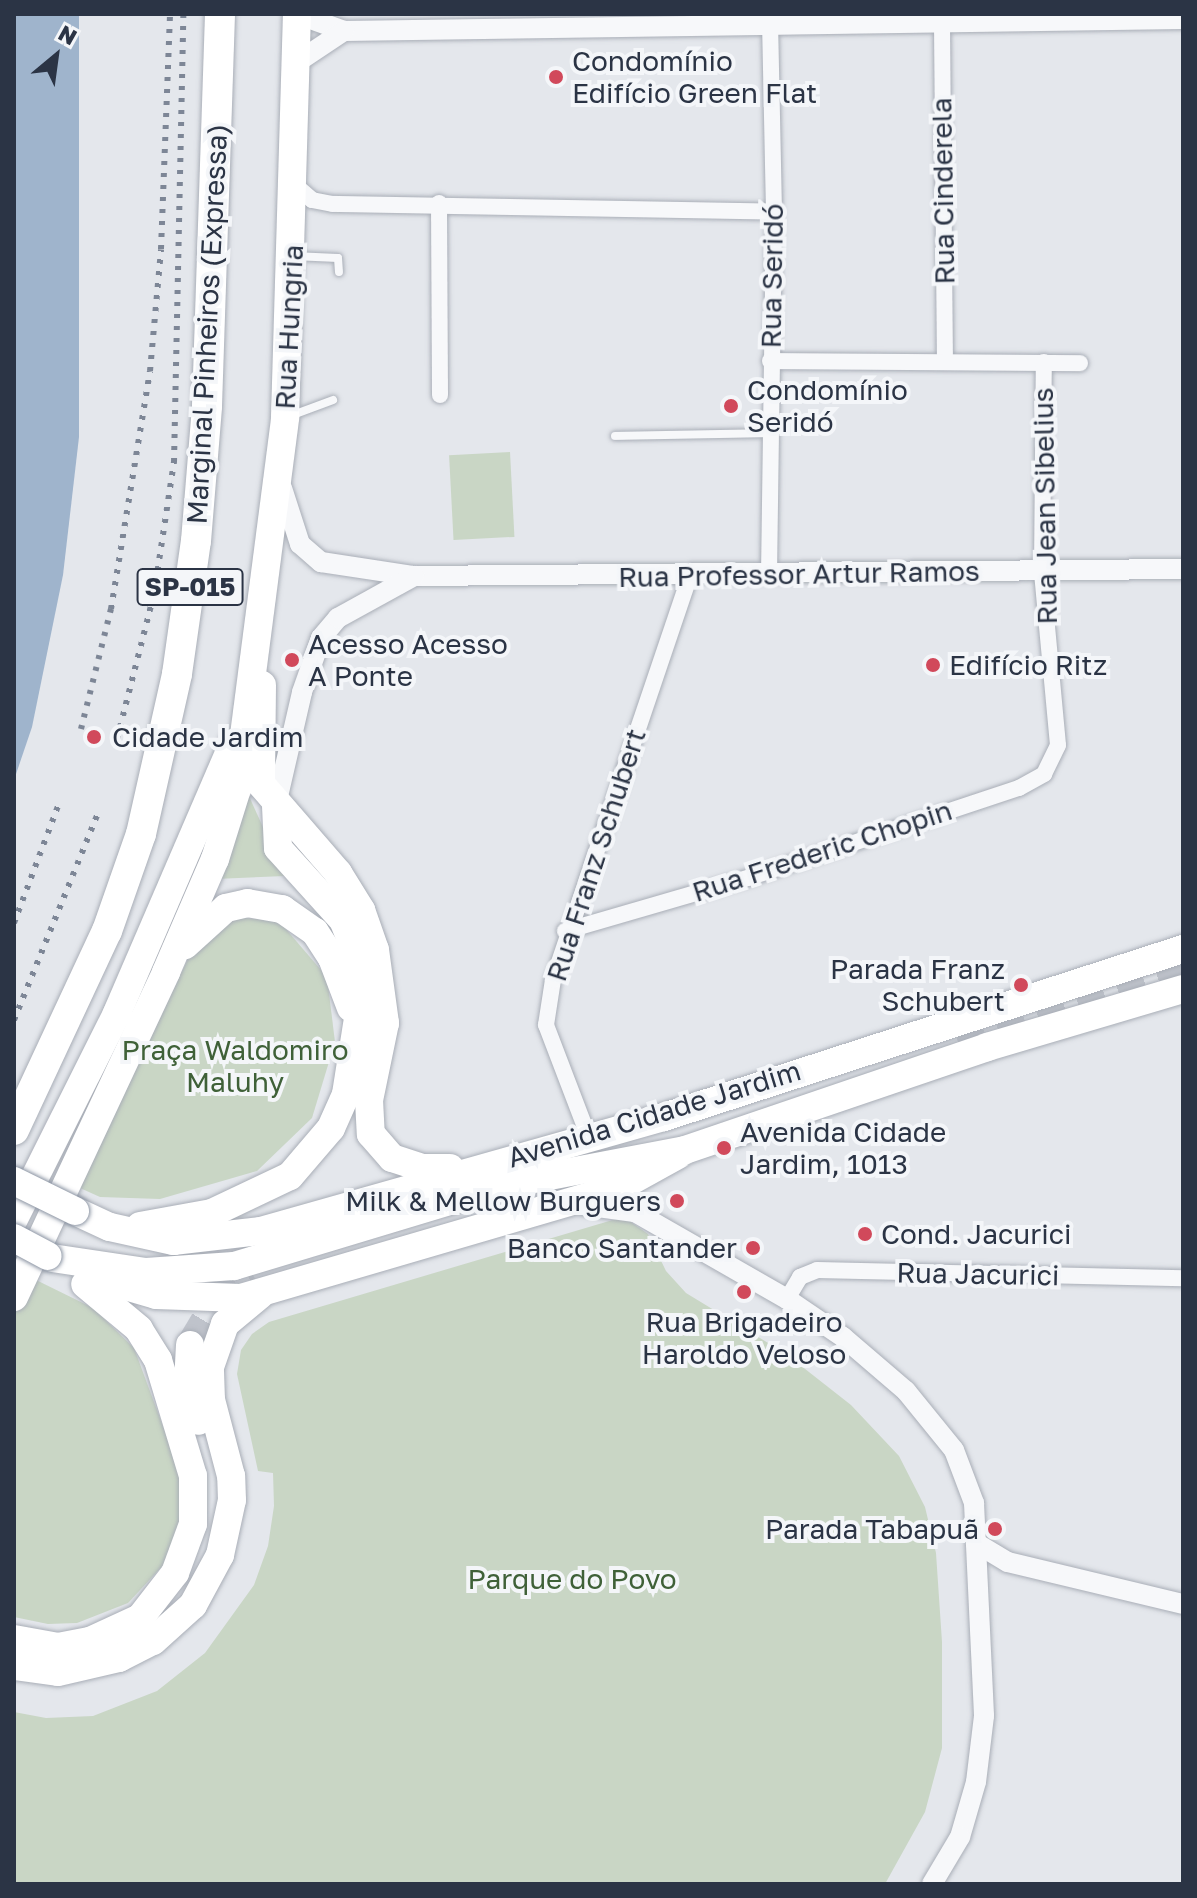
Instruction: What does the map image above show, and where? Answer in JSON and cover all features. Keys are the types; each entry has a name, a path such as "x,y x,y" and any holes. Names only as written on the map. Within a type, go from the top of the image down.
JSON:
{"highway":[{"name":"Marginal Pinheiros (Expressa)","path":"14,1130 107,931 141,834 174,690 196,541 207,406 220,14"},
{"name":"Rua Hungria","path":"259,639 285,417 293,256 297,14"},
{"path":"14,1297 166,972 229,820 259,639"},
{"path":"259,639 263,709 259,767 261,784 338,873 361,910 375,950 385,1023 369,1100 368,1123 377,1146 407,1165 474,1169"},
{"path":"14,1219 117,1013 243,721"},
{"path":"110,1227 168,1224 212,1213 290,1176 331,1128 346,1094 360,1006 356,952 343,920 278,848 276,805"},
{"path":"166,972 194,934 226,908 247,903 282,909 301,919 332,958 356,1031"},
{"name":"Avenida Cidade Jardim","path":"14,1181 110,1227 173,1241 261,1231 588,1135 664,1117 1183,949"},
{"path":"987,1047 1183,974"},
{"name":"Avenida Cidade Jardim","path":"50,1257 146,1272 234,1266 502,1185 685,1150 987,1047 1183,989"},
{"path":"261,1231 299,1229 726,1111 957,1039"},
{"path":"14,1666 58,1672 119,1658 174,1626 193,1605 220,1555 229,1529 231,1476 211,1400 210,1367 225,1324 260,1285 685,1150"},
{"name":"Avenida Cidade Jardim","path":"50,1257 156,1295 218,1300 260,1285 548,1209 645,1177 685,1150"},
{"path":"14,1238 50,1257 116,1306 150,1344 183,1433 196,1502 181,1561 140,1618 90,1641 58,1647 14,1639"},
{"path":"119,1658 171,1612 209,1538 212,1469 188,1379 190,1345"}],"street":[{"path":"297,14 344,31 493,21 682,20 770,26 798,20 942,24 1183,19"},
{"name":"Rua Cinderela","path":"942,24 945,359"},
{"name":"Rua Seridó","path":"769,575 774,212 770,26"},
{"path":"296,63 344,31"},
{"path":"295,185 322,203 774,212"},
{"path":"439,203 440,395"},
{"path":"770,361 945,359 1080,363"},
{"name":"Rua Jean Sibelius","path":"1044,362 1042,571 1058,745"},
{"name":"Rua Professor Artur Ramos","path":"278,468 289,521 309,554 334,567 414,576 1183,569"},
{"name":"Rua Franz Schubert","path":"588,1135 546,1025 565,931 690,575"},
{"name":"Rua Professor Artur Ramos","path":"276,805 302,692 321,638 346,612 414,576"},
{"name":"Rua Frederic Chopin","path":"565,931 748,878 1019,788 1044,774 1058,745"},
{"path":"548,1209 599,1204 635,1212 787,1299 843,1337 934,1420 954,1450 974,1503 984,1716 976,1782 960,1837 932,1884"},
{"name":"Rua Jacurici","path":"787,1299 800,1277 817,1270 1183,1278"},
{"path":"976,1543 1008,1562 1183,1604"}],"lane":[{"path":"293,256 338,258 339,272"},
{"path":"285,417 333,400"},
{"path":"615,436 770,433"}],"green space":[{"path":"510,452 514,537 454,540 449,455"},
{"path":"244,785 285,876 215,879"},
{"name":"Praça Waldomiro Maluhy","path":"232,917 279,921 327,977 335,1042 312,1118 257,1171 160,1199 100,1197 80,1188 194,946"},
{"name":"Parque do Povo","path":"616,1219 628,1220 648,1234 666,1271 686,1293 786,1354 851,1405 899,1456 925,1507 936,1553 942,1642 942,1748 925,1812 885,1884 14,1884 14,1712 46,1718 93,1716 157,1691 205,1653 254,1585 268,1546 274,1506 273,1473 258,1471 237,1374 241,1350 252,1334 269,1322"},
{"path":"30,1277 93,1308 134,1348 181,1475 181,1520 168,1560 128,1603 77,1623 48,1624 14,1617 14,1313"}],"water":[{"path":"14,14 79,14 79,437 63,575 32,727 14,780"}],"tunnel":[{"path":"957,1039 1183,966"},
{"path":"190,1345 215,1303 255,1278"}],"railway":[{"path":"81,729 111,609 150,371 161,249 170,14"},
{"path":"117,739 154,594 174,462 183,14"},
{"path":"14,923 59,803"},
{"path":"14,1020 98,813"}],"place":[{"name":"Condomínio Edifício Green Flat","path":"556,77"},
{"name":"Condomínio Seridó","path":"731,406"},
{"name":"Acesso Acesso A Ponte","path":"292,660"},
{"name":"Edifício Ritz","path":"933,665"},
{"name":"Cidade Jardim","path":"94,737"},
{"name":"Parada Franz Schubert","path":"1021,985"},
{"name":"Avenida Cidade Jardim, 1013","path":"724,1148"},
{"name":"Milk & Mellow Burguers","path":"677,1201"},
{"name":"Cond. Jacurici","path":"865,1234"},
{"name":"Banco Santander","path":"753,1248"},
{"name":"Rua Brigadeiro Haroldo Veloso","path":"744,1292"},
{"name":"Parada Tabapuã","path":"995,1529"}]}
